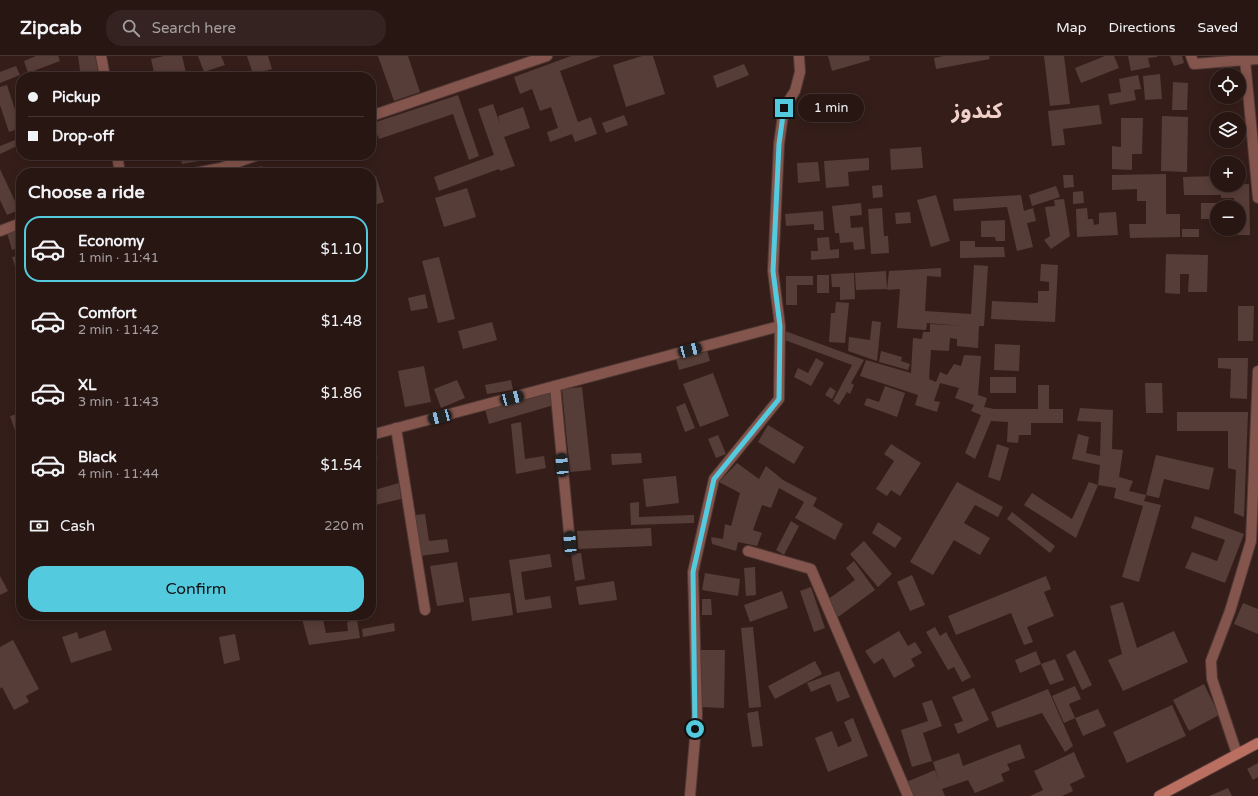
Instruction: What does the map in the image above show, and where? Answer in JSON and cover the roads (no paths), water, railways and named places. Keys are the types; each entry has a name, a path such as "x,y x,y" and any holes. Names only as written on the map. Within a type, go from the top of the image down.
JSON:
{"main road":[{"path":"1159,796 1258,743"}],"street":[{"path":"101,56 104,72"},
{"path":"376,114 547,56"},
{"path":"690,796 696,715 693,572 714,479 779,399 780,326 773,271 779,144 784,108 795,91 800,72 799,56"},
{"path":"1191,56 1194,64 1258,59"},
{"path":"1245,60 1258,198"},
{"path":"220,168 243,160"},
{"path":"0,231 16,225"},
{"path":"376,434 780,326"},
{"path":"1238,754 1212,678 1211,662 1230,611 1251,541 1258,371"},
{"path":"555,386 570,543"},
{"path":"396,428 425,610"},
{"path":"748,551 811,569 908,796"}],"district":[{"name":"کندوز","path":"977,110"}]}
